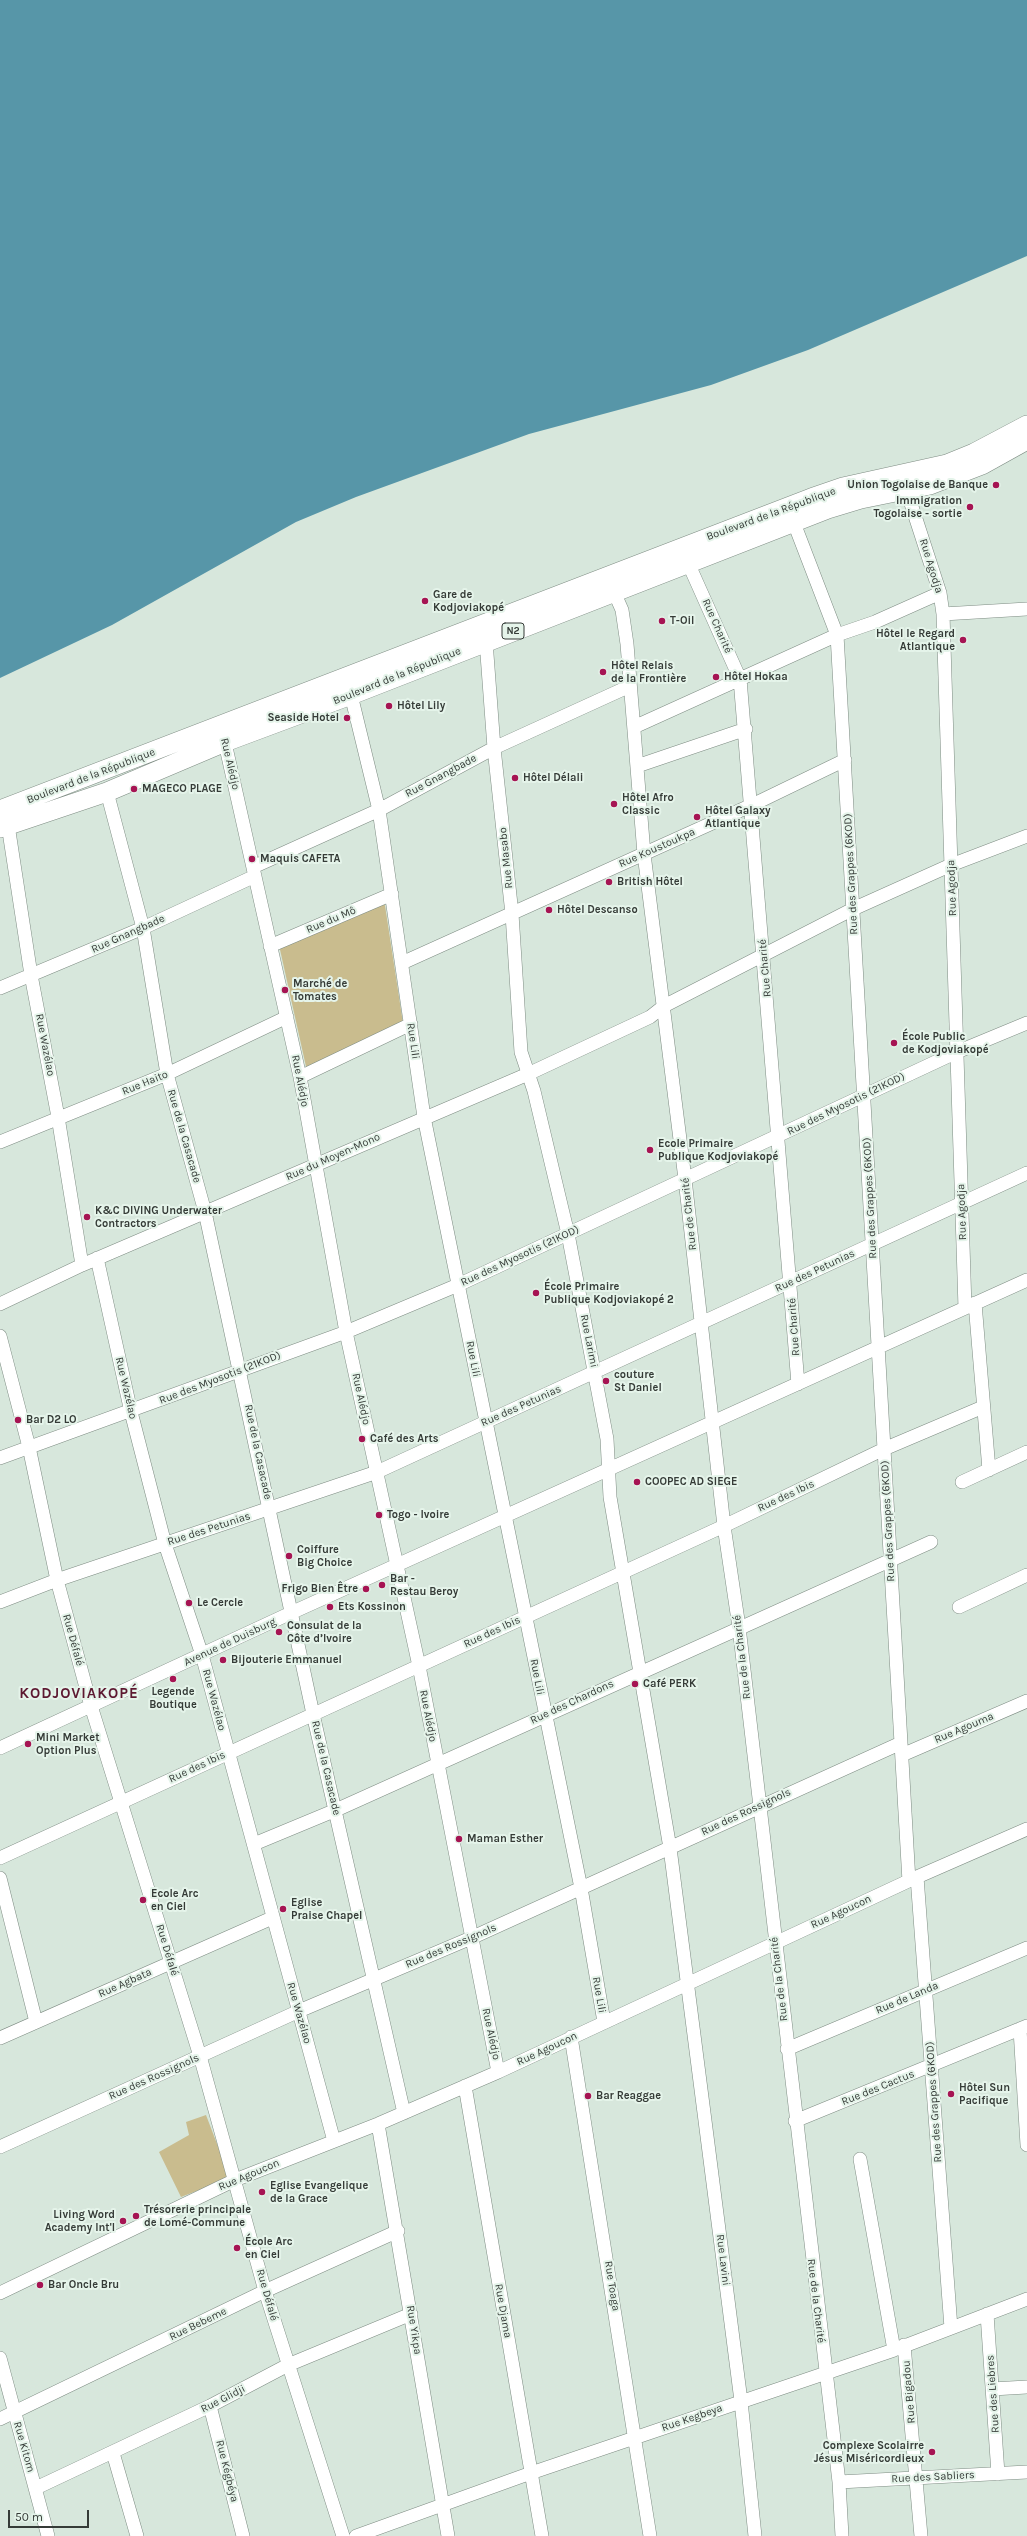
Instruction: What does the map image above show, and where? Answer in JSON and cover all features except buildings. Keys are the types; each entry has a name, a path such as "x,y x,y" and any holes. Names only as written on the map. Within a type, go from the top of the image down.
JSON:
{"highway":[{"name":"Boulevard de la République","path":"685,555 794,523 844,503 904,482 974,453 1027,425"},
{"name":"Boulevard de la République","path":"3,821 685,555 843,487 904,482 930,485 982,465 1027,440"},
{"name":"Boulevard de la République","path":"3,821 107,792 223,734 351,695 486,641 611,584"}],"street":[{"name":"Rue Agodja","path":"904,482 940,593 943,614 962,1202 970,1306 983,1407 988,1470"},
{"name":"Rue des Grappes (6KOD)","path":"794,523 837,635 901,1749 925,1990 950,2328"},
{"name":"Rue Charité","path":"685,555 740,680 746,730 798,1384"},
{"name":"Rue de Charité","path":"611,584 622,610 634,727 644,854 685,1179 712,1423"},
{"path":"634,727 837,635 875,622 940,593"},
{"path":"943,614 1027,610"},
{"name":"Rue Masabo","path":"486,641 494,748 512,914 521,1052 528,1074"},
{"name":"Rue Gnangbade","path":"0,988 143,928 379,810 494,748 630,686"},
{"name":"Rue Lili","path":"351,695 379,810 424,1117 504,1518 581,1888 604,2022"},
{"path":"637,766 746,730"},
{"name":"Rue Alédjo","path":"223,734 300,1077 346,1332 419,1666 498,2072"},
{"name":"Rue Koustoukpa","path":"402,963 752,805 844,760"},
{"name":"Rue de la Casacade","path":"107,792 143,928 167,1074 205,1212 241,1370 269,1509 293,1612 313,1714 404,2113"},
{"name":"Rue Wazélao","path":"3,821 58,1117 82,1265"},
{"name":"Rue du Moyen-Mono","path":"0,1304 97,1258 424,1117 528,1074 644,1020 664,1006 853,909 951,865 1027,836"},
{"name":"Rue du Mô","path":"270,946 392,894"},
{"name":"Rue Haito","path":"0,1142 58,1117 167,1074 287,1017"},
{"name":"Rue des Myosotis (21KOD)","path":"0,1458 131,1412 346,1332 458,1285 778,1137 957,1052 1027,1023"},
{"path":"300,1077 411,1024"},
{"name":"Rue Larimi","path":"528,1074 568,1234 595,1372 610,1454 610,1497 625,1571 640,1671"},
{"name":"Rue des Petunias","path":"0,1602 57,1580 377,1472 1027,1173"},
{"name":"Rue Wazélao","path":"97,1258 131,1412 165,1544 202,1656 254,1844 272,1918 334,2141"},
{"name":"Avenue de Duisburg","path":"0,1748 202,1656 293,1612 798,1384 878,1345 1027,1280"},
{"name":"Rue Défalé","path":"0,1336 29,1447 57,1580 91,1706 200,2056 265,2291 343,2536"},
{"name":"Rue des Ibis","path":"0,1858 724,1526 884,1449 983,1407"},
{"name":"Rue de la Charité","path":"712,1423 724,1526 739,1627 774,1944 839,2482 842,2536"},
{"path":"962,1482 1027,1452"},
{"name":"Rue des Chardons","path":"254,1844 336,1810 640,1671 931,1542"},
{"path":"959,1607 1027,1575"},
{"name":"Rue Lavini","path":"640,1671 670,1848 741,2402 755,2536"},
{"name":"Rue Agouma","path":"901,1749 1027,1701"},
{"name":"Rue des Rossignols","path":"0,2146 299,2011 471,1938 670,1848 758,1806 901,1749"},
{"name":"Rue Agoucon","path":"0,2292 235,2180 378,2124 498,2072 571,2037 688,1985 913,1879 1027,1828"},
{"path":"0,1878 36,2022"},
{"name":"Rue Agbata","path":"0,2038 272,1918"},
{"name":"Rue de Landa","path":"787,2049 1027,1948"},
{"path":"1024,2027 1027,2145"},
{"name":"Rue des Cactus","path":"795,2121 1024,2027"},
{"name":"Rue Toaga","path":"571,2037 636,2438 650,2536"},
{"name":"Rue Djama","path":"465,2086 542,2536"},
{"name":"Rue Yikpa","path":"378,2124 398,2231 448,2536"},
{"name":"Rue Bigadou","path":"860,2159 899,2347 916,2478 921,2536"},
{"name":"Rue Bebeme","path":"0,2419 265,2291 398,2231"},
{"name":"Rue Kegbeya","path":"356,2536 531,2473 825,2374 1027,2299"},
{"name":"Rue Glidji","path":"36,2488 210,2406 288,2365 411,2314"},
{"name":"Rue des Liebres","path":"987,2314 998,2474"},
{"name":"Rue Kitom","path":"0,2358 48,2536"},
{"path":"992,2389 1027,2387"},
{"name":"Rue Kégbéya","path":"210,2406 243,2536"},
{"path":"113,2453 137,2536"},
{"name":"Rue des Sabliers","path":"839,2482 1027,2472"}],"shaded area":[{"path":"384,899 403,1023 307,1071 279,945"},
{"path":"206,2115 230,2178 181,2197 159,2152 189,2135 186,2122"}],"water":[{"path":"0,0 1027,0 1027,256 808,350 711,385 529,434 356,497 296,522 112,625 0,678"}],"place":[{"name":"Union Togolaise de Banque","path":"996,485"},
{"name":"Immigration Togolaise - sortie","path":"970,507"},
{"name":"Gare de Kodjoviakopé","path":"425,601"},
{"name":"T-Oil","path":"662,621"},
{"name":"Hôtel le Regard Atlantique","path":"963,640"},
{"name":"Hôtel Relais de la Frontière","path":"603,672"},
{"name":"Hôtel Hokaa","path":"716,677"},
{"name":"Hôtel Lily","path":"389,706"},
{"name":"Seaside Hotel","path":"347,718"},
{"name":"Hôtel Délali","path":"515,778"},
{"name":"MAGECO PLAGE","path":"134,789"},
{"name":"Hôtel Afro Classic","path":"614,804"},
{"name":"Hôtel Galaxy Atlantique","path":"697,817"},
{"name":"Maquis CAFETA","path":"252,859"},
{"name":"British Hôtel","path":"609,882"},
{"name":"Hôtel Descanso","path":"549,910"},
{"name":"Marché de Tomates","path":"285,990"},
{"name":"École Public de Kodjoviakopé","path":"894,1043"},
{"name":"Ecole Primaire Publique Kodjoviakopé","path":"650,1150"},
{"name":"K&C DIVING Underwater Contractors","path":"87,1217"},
{"name":"École Primaire Publique Kodjoviakopé 2","path":"536,1293"},
{"name":"couture St Daniel","path":"606,1381"},
{"name":"Bar D2 LO","path":"18,1420"},
{"name":"Café des Arts","path":"362,1439"},
{"name":"COOPEC AD SIEGE","path":"637,1482"},
{"name":"Togo - Ivoire","path":"379,1515"},
{"name":"Coiffure Big Choice","path":"289,1556"},
{"name":"Bar - Restau Beroy","path":"382,1585"},
{"name":"Frigo Bien Être","path":"366,1589"},
{"name":"Le Cercle","path":"189,1603"},
{"name":"Ets Kossinon","path":"330,1607"},
{"name":"Consulat de la Côte d’Ivoire","path":"279,1632"},
{"name":"Bijouterie Emmanuel","path":"223,1660"},
{"name":"Legende Boutique","path":"173,1679"},
{"name":"Café PERK","path":"635,1684"},
{"name":"Mini Market Option Plus","path":"28,1744"},
{"name":"Maman Esther","path":"459,1839"},
{"name":"Ecole Arc en Ciel","path":"143,1900"},
{"name":"Eglise Praise Chapel","path":"283,1909"},
{"name":"Hôtel Sun Pacifique","path":"951,2094"},
{"name":"Bar Reaggae","path":"588,2096"},
{"name":"Eglise Evangelique de la Grace","path":"262,2192"},
{"name":"Trésorerie principale de Lomé-Commune","path":"136,2216"},
{"name":"Living Word Academy Int'l","path":"123,2221"},
{"name":"École Arc en Ciel","path":"237,2248"},
{"name":"Bar Oncle Bru","path":"40,2285"},
{"name":"Complexe Scolairre Jésus Miséricordieux","path":"932,2452"}],"district":[{"name":"KODJOVIAKOPÉ","path":"79,1694"}]}
